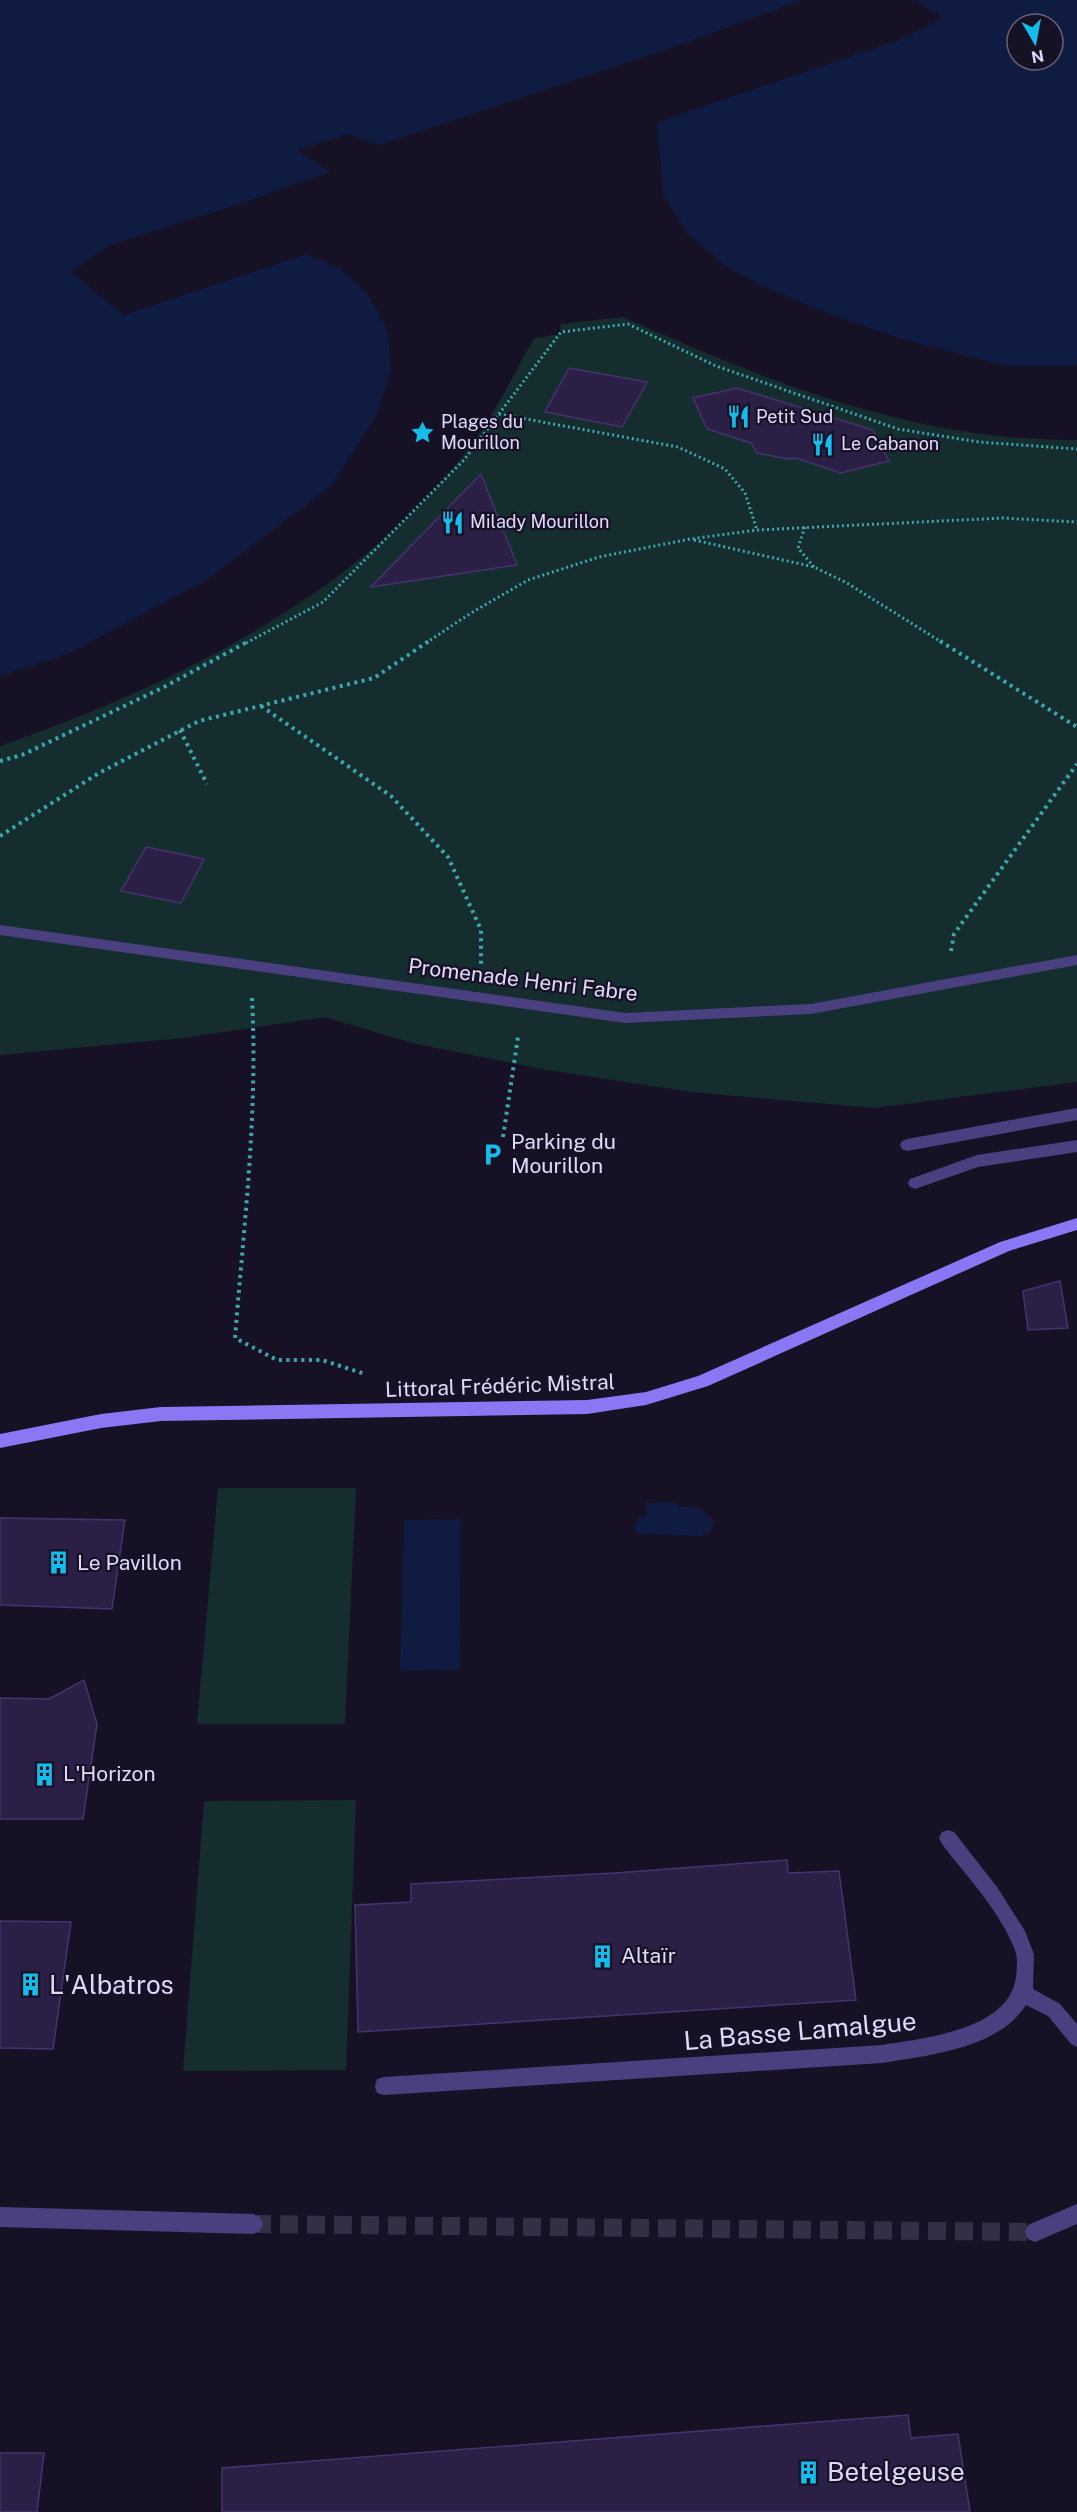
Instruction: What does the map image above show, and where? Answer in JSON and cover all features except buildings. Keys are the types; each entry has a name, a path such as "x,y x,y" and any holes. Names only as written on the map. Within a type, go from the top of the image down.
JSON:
{"main road":[{"name":"Littoral Frédéric Mistral","path":"0,1441 101,1421 161,1414 587,1407 627,1404 703,1381 1005,1246 1077,1224"}],"street":[{"name":"Promenade Henri Fabre","path":"0,930 625,1018 811,1009 1077,960"},
{"path":"907,1145 1077,1114"},
{"path":"915,1183 976,1161 1077,1146"},
{"name":"La Basse Lamalgue","path":"384,2086 882,2054 937,2045 990,2026 1005,2018 1022,1993 1027,1980 1025,1953 985,1887 948,1838"},
{"path":"1022,1993 1054,2010 1077,2038"},
{"path":"1035,2232 1077,2214"},
{"path":"0,2217 252,2224"}],"path":[{"path":"0,761 22,755 164,687 323,602 464,460 561,332 628,324 716,366 898,429 978,442 1077,449"},
{"path":"499,414 678,447 725,469 746,493 757,530"},
{"path":"0,836 99,772 199,721 374,678 471,613 528,580 599,557 690,539 757,530 1002,518 1077,522"},
{"path":"805,527 798,548 814,567"},
{"path":"690,539 814,567 847,583 1077,727"},
{"path":"261,706 391,796 448,857 481,930 480,998"},
{"path":"180,730 207,784"},
{"path":"944,985 954,934 1077,764"},
{"path":"249,965 254,1027 252,1130 235,1338 277,1360 322,1360 374,1377"},
{"path":"503,1137 523,1004"}],"green space":[{"path":"623,317 788,385 901,419 1017,438 1077,440 1077,1082 874,1108 691,1092 541,1069 412,1043 325,1017 183,1038 0,1055 0,746 129,696 193,665 257,630 317,591 374,548 425,500 478,435 534,338 561,334 560,324"},
{"path":"218,1488 356,1488 345,1724 197,1724"},
{"path":"356,1800 346,2070 183,2071 204,1801"}],"water":[{"path":"0,0 802,0 671,48 379,145 347,134 298,150 330,172 110,245 71,272 124,315 307,254 341,269 368,294 388,331 391,371 376,416 331,486 208,579 70,653 0,676"},
{"path":"915,0 1077,0 1077,366 1006,366 902,339 829,314 758,284 724,265 686,232 663,194 657,122 908,37 943,17"},
{"path":"674,1502 681,1507 700,1509 707,1514 714,1522 711,1532 701,1536 638,1534 635,1528 638,1519 646,1516 646,1503"},
{"path":"461,1519 460,1670 400,1671 404,1520"}],"tunnel":[{"path":"253,2224 1035,2232"}],"place":[{"name":"Petit Sud","path":"738,417"},
{"name":"Plages du Mourillon","path":"423,432"},
{"name":"Le Cabanon","path":"823,444"},
{"name":"Milady Mourillon","path":"452,522"},
{"name":"Parking du Mourillon","path":"493,1154"},
{"name":"Le Pavillon","path":"59,1563"},
{"name":"L'Horizon","path":"45,1774"},
{"name":"Altaïr","path":"603,1956"},
{"name":"L'Albatros","path":"31,1985"},
{"name":"Betelgeuse","path":"809,2472"}]}
